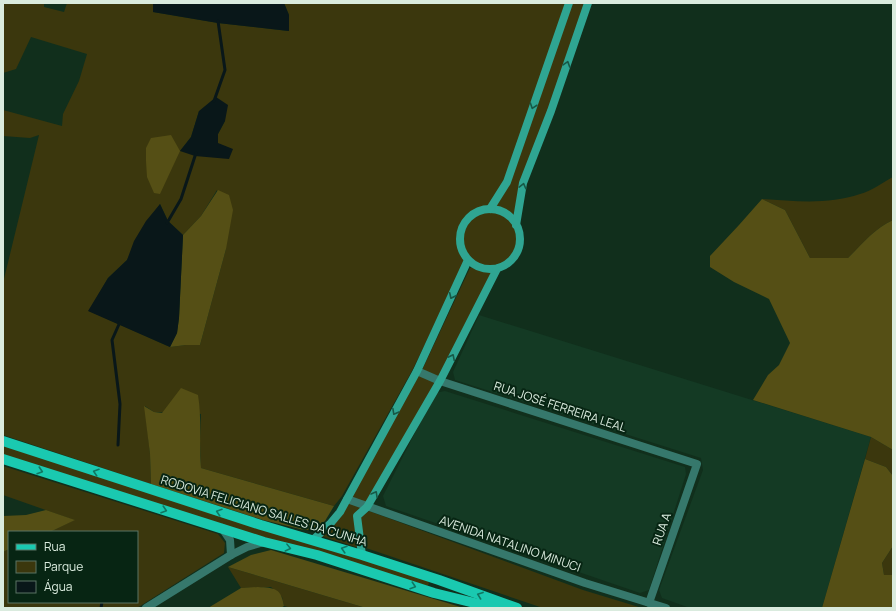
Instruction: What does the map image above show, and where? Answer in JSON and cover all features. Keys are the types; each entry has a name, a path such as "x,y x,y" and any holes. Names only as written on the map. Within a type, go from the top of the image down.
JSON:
{"main road":[{"name":"RODOVIA FELICIANO SALLES DA CUNHA","path":"3,441 261,525 439,580 517,608"},
{"path":"3,459 264,542 317,555 434,593 495,608"}],"street":[{"path":"490,209 507,182 569,3"},
{"path":"516,225 523,184 551,112 588,3"},
{"path":"482,210 498,210 512,218 516,225 519,232 519,248 516,255 505,266 490,270 474,265 468,260 460,247 461,231 469,218 482,210"},
{"path":"313,540 340,512 417,371 468,260"},
{"path":"362,555 357,516 367,507 440,381 497,269"},
{"name":"RUA JOSÉ FERREIRA LEAL","path":"417,371 440,381 696,464"},
{"name":"RUA A","path":"649,603 696,464"},
{"name":"AVENIDA NATALINO MINUCI","path":"347,499 585,583 666,608"},
{"path":"222,528 230,540 231,555"},
{"path":"146,608 231,555 247,547 264,542"}],"shaded area":[{"path":"171,135 180,151 160,194 154,193 147,177 146,148 151,138"},
{"path":"218,190 229,195 233,210 226,249 200,345 170,347 177,333 179,318 183,235 201,216"},
{"path":"762,199 785,210 810,258 848,258 880,227 893,220 893,450 871,437 753,400 768,375 779,365 790,343 769,299 734,282 710,267 710,256"},
{"path":"479,315 871,437 822,608 690,608 662,598 659,590 703,470 701,458 455,380 453,372"},
{"path":"181,388 198,395 200,413 201,468 334,506 325,521 312,530 304,530 263,520 151,484 150,454 144,406 154,412 162,413"},
{"path":"445,391 685,467 686,474 649,590 640,593 386,506 383,496 435,393"},
{"path":"865,459 886,467 893,476 893,546 882,563 884,575 893,575 893,608 822,608"},
{"path":"46,510 75,520 52,531 8,531 8,550 3,552 3,516 26,515"},
{"path":"271,550 464,608 366,608 228,567 251,555"},
{"path":"241,588 269,588 279,592 284,606 281,608 208,608"}],"green space":[{"path":"3,3 44,3 44,7 64,12 67,3 153,3 153,12 218,23 288,31 289,15 284,3 566,3 504,182 489,207 479,209 471,214 460,226 457,234 458,243 460,252 465,261 413,369 342,496 334,506 201,468 201,414 154,412 145,406 150,454 151,484 3,435 3,283 39,135 30,138 3,136 3,110 62,126 63,114 79,81 87,54 31,37 16,69 3,73","holes":["199,111 225,121 218,134 218,143 180,151 191,137","217,190 226,249 200,345 170,347 89,311 108,278 127,260 160,204 168,221 183,235 201,216"]},
{"path":"571,3 586,3 515,219 508,212 495,207"},
{"path":"893,177 893,220 880,227 848,258 810,258 785,210 762,199 787,201 836,200 864,193"},
{"path":"485,212 495,212 505,216 513,224 517,234 517,244 513,254 505,262 495,266 485,266 475,262 467,254 463,244 463,234 467,224 475,216"},
{"path":"473,267 482,271 491,272 491,274 440,377 423,370 423,368 470,268"},
{"path":"418,375 436,381 367,501 365,503 353,498 353,494"},
{"path":"871,437 893,450 893,476 886,467 865,459"},
{"path":"3,445 427,580 429,583 428,586 266,539 3,456"},
{"path":"3,466 218,534 225,543 224,553 137,608 3,608 3,552 8,550 8,603 138,603 138,531 52,531 74,520 3,495"},
{"path":"347,502 363,507 355,516 359,548 321,536"},
{"path":"369,511 583,590 642,608 543,608 366,548 361,526 361,516"},
{"path":"893,546 893,575 884,575 882,563"},
{"path":"228,567 366,608 291,608 284,606 282,597 271,587 241,588"}],"water":[{"path":"153,3 284,3 289,15 289,31 218,23 153,12"},
{"path":"216,97 228,105 225,121 218,134 218,143 233,149 229,159 195,156 180,151 191,137 199,111"},
{"path":"160,204 168,221 183,235 179,318 177,333 170,347 88,311 108,278 127,260 134,241 146,221"}],"waterway":[{"path":"214,101 225,70 218,21"},
{"path":"167,223 181,199 196,153"},
{"path":"118,445 120,404 112,340 120,322"},
{"path":"101,608 102,603"}]}
